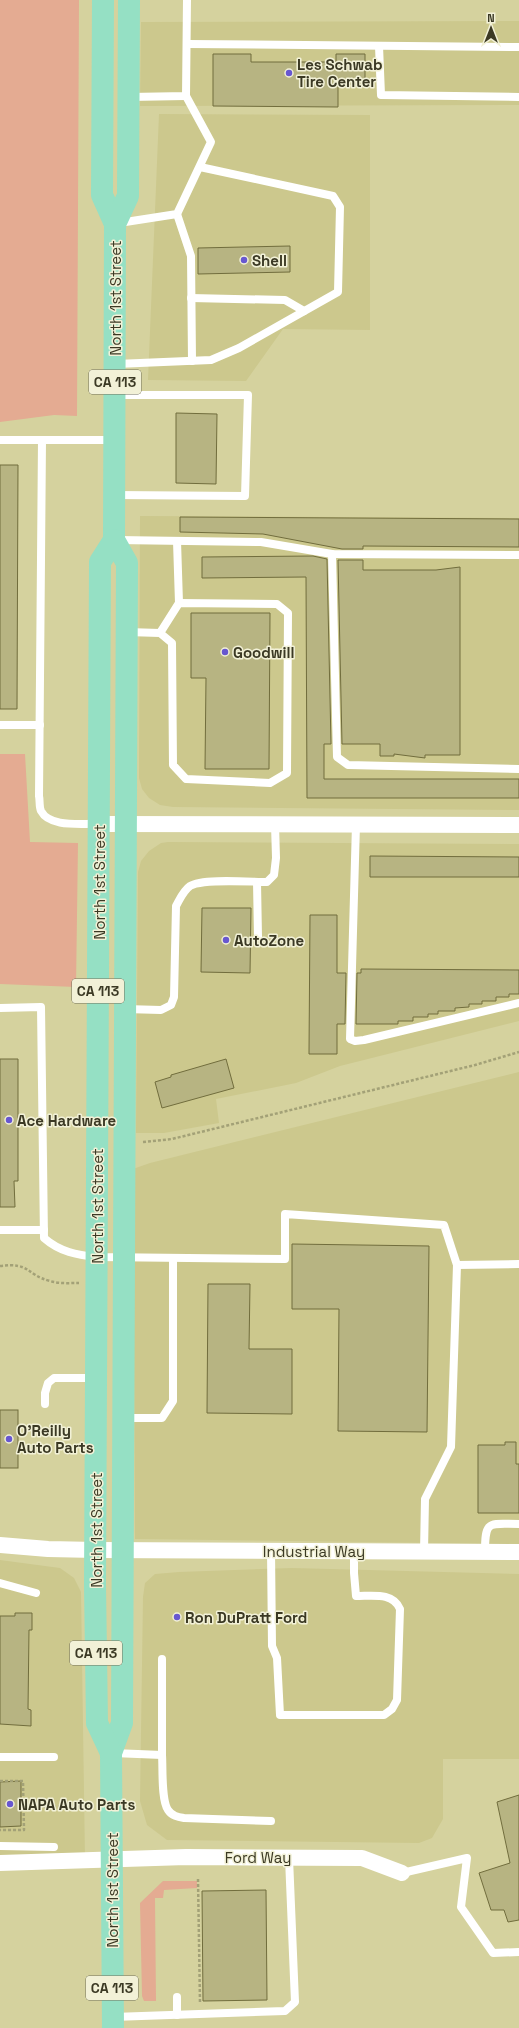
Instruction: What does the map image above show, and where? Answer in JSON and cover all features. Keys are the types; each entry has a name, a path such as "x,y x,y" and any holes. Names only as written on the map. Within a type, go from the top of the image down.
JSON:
{"main road":[{"name":"North 1st Street","path":"103,0 102,195 115,224 114,540 127,563 123,1418 109,1550"},
{"name":"North 1st Street","path":"115,224 128,196 129,0"},
{"name":"North 1st Street","path":"113,2022 110,1753 122,1723 97,1378 97,1257 100,562 114,540"}],"street":[{"path":"99,824 519,825"},
{"name":"Industrial Way","path":"0,1545 48,1549 109,1550 519,1552"},
{"name":"Ford Way","path":"0,1863 112,1861 186,1857 362,1858 402,1873"}],"lane":[{"path":"187,0 186,96 211,142 177,214 191,256 192,360"},
{"path":"186,44 519,47"},
{"path":"379,46 380,95 519,97"},
{"path":"129,97 186,96"},
{"path":"115,364 212,360 238,348 338,292 340,207 332,196 200,167"},
{"path":"115,224 177,214"},
{"path":"191,298 285,300 304,311"},
{"path":"114,495 245,496 248,395 115,395"},
{"path":"0,440 115,440"},
{"path":"42,440 39,796 41,810 47,819 59,822 99,824"},
{"path":"114,540 261,542 332,554 519,555"},
{"path":"160,633 179,603 177,541"},
{"path":"332,554 337,757 348,765 519,769"},
{"path":"126,632 160,633 172,643 173,765 186,779 270,783 287,773 288,613 277,604 179,603"},
{"path":"0,725 40,725"},
{"path":"124,1010 161,1010 171,1005 174,997 176,906 182,893 191,885 203,882 267,882 274,875 276,858 275,824"},
{"path":"356,824 350,1039 355,1041 364,1040 519,1004"},
{"path":"257,882 258,937"},
{"path":"0,1008 41,1007 44,1238 54,1247 76,1255 97,1257 285,1259 285,1214 444,1225 457,1265 451,1447 425,1499 424,1552"},
{"path":"0,1230 44,1230"},
{"path":"123,1418 162,1418 173,1401 173,1258"},
{"path":"457,1265 519,1264"},
{"path":"45,1404 45,1393 48,1383 54,1378 97,1378"},
{"path":"485,1552 485,1532 488,1527 493,1524 519,1524"},
{"path":"271,1550 272,1646 277,1658 280,1715 384,1715 392,1709 397,1700 400,1609 397,1601 388,1596 356,1596 354,1550"},
{"path":"0,1583 36,1593"},
{"path":"162,1659 162,1754 165,1804 169,1812 175,1816 184,1818 271,1821"},
{"path":"110,1753 162,1754"},
{"path":"0,1757 54,1757"},
{"path":"0,1846 54,1846"},
{"path":"113,2022 177,2015 285,2011 295,2002 289,1858"},
{"path":"402,1873 467,1858 462,1907 493,1953 519,1952"},
{"path":"177,1997 177,2015"}],"path":[{"path":"124,1144 172,1139 474,1065 519,1052"},
{"path":"0,1266 14,1264 22,1266 51,1282 79,1283"},
{"path":"0,1781 23,1781 24,1830 0,1830"},
{"path":"23,1807 81,1806"},
{"path":"198,1879 200,2003"}],"shaded area":[{"path":"0,0 79,0 77,416 54,415 0,422"},
{"path":"519,21 519,105 140,106 141,22"},
{"path":"159,114 370,115 370,330 283,329 246,381 148,380"},
{"path":"140,516 519,518 519,810 173,807 160,805 149,798 142,789 139,778"},
{"path":"0,754 25,754 30,842 78,843 76,987 0,984"},
{"path":"161,843 519,844 519,1021 340,1066 296,1083 216,1099 219,1123 164,1133 136,1133 138,872 141,861 149,851"},
{"path":"519,1072 519,1544 135,1539 133,1169 150,1163"},
{"path":"0,1560 60,1568 74,1578 81,1592 85,1859 0,1858"},
{"path":"292,1568 519,1574 519,1759 443,1759 443,1819 432,1838 419,1843 167,1840 147,1825 140,1801 143,1597 145,1583 155,1574"},
{"path":"163,1881 197,1881 197,1888 164,1890 163,1898 155,1898 156,2001 144,2001 142,1996 140,1903"}],"building":[{"name":"Les Schwab Tire Center","path":"213,54 251,54 251,62 336,62 336,54 365,54 365,84 338,84 338,107 213,106"},
{"name":"Shell","path":"290,246 290,272 198,274 198,248"},
{"path":"176,413 217,414 216,484 176,483"},
{"path":"0,465 18,465 17,709 0,709"},
{"path":"180,517 519,519 519,547 363,546 363,549 342,549 263,534 180,532"},
{"path":"313,556 327,559 331,744 324,744 324,779 519,779 519,798 307,798 306,577 202,578 202,557"},
{"path":"338,560 363,560 363,570 436,570 460,567 460,755 425,755 425,758 394,754 394,756 380,756 380,744 342,744"},
{"path":"191,613 270,613 269,769 205,769 206,678 191,678"},
{"path":"370,856 519,857 519,877 370,877"},
{"name":"AutoZone","path":"202,908 251,908 250,973 201,972"},
{"path":"310,915 337,915 337,973 346,973 345,1024 337,1024 337,1054 309,1054"},
{"path":"361,969 519,970 519,994 509,994 509,997 496,997 496,1001 482,1001 482,1004 469,1004 469,1007 455,1008 455,1011 438,1011 438,1014 428,1014 428,1017 413,1017 413,1021 398,1021 398,1024 356,1024 357,973 361,973"},
{"name":"Ace Hardware","path":"0,1059 18,1059 18,1181 14,1181 15,1207 0,1207"},
{"path":"226,1059 234,1088 162,1108 155,1082 171,1077 171,1075"},
{"path":"292,1244 429,1246 427,1432 338,1431 339,1309 292,1309"},
{"path":"208,1284 250,1284 249,1349 292,1349 292,1414 207,1413"},
{"name":"O'Reilly Auto Parts","path":"0,1410 18,1410 18,1468 0,1468"},
{"path":"505,1442 516,1442 516,1464 519,1464 519,1513 478,1513 478,1445 505,1445"},
{"path":"15,1613 32,1613 32,1630 29,1630 28,1709 31,1710 31,1726 0,1724 0,1616 15,1616"},
{"name":"NAPA Auto Parts","path":"21,1781 21,1826 0,1827 0,1782"},
{"path":"519,1795 519,1920 508,1922 504,1910 491,1910 479,1873 510,1863 497,1802"},
{"path":"266,1890 267,2000 203,2001 202,1891"}],"place":[{"name":"Les Schwab Tire Center","path":"289,73"},
{"name":"Shell","path":"244,260"},
{"name":"Goodwill","path":"225,652"},
{"name":"AutoZone","path":"226,940"},
{"name":"Ace Hardware","path":"9,1120"},
{"name":"O'Reilly Auto Parts","path":"9,1439"},
{"name":"Ron DuPratt Ford","path":"177,1617"},
{"name":"NAPA Auto Parts","path":"10,1804"}]}
